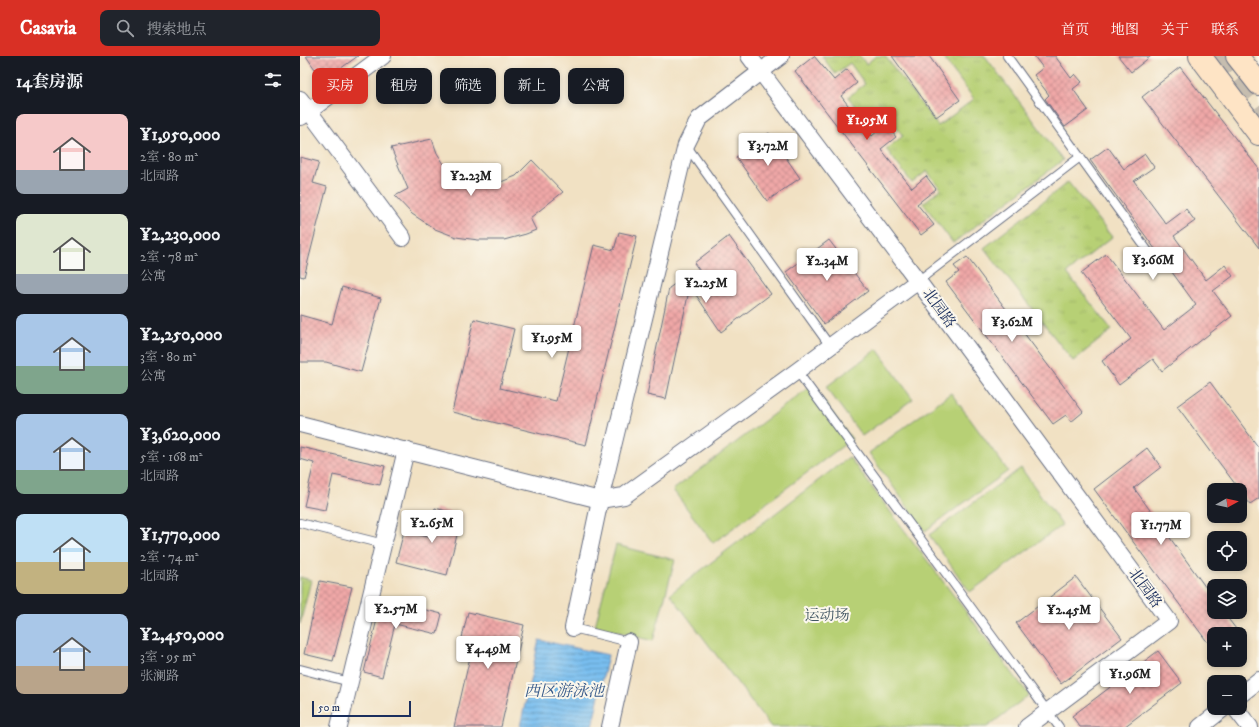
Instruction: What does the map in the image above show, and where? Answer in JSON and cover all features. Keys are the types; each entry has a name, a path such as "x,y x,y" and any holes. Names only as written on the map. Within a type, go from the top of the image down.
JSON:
{"main road":[{"path":"1200,56 1259,134"},
{"path":"1237,56 1259,84"}],"street":[{"path":"383,56 303,109 403,238"},
{"name":"北园路","path":"749,56 1169,620 1047,712"},
{"path":"573,628 600,500 686,145 699,119 781,56"},
{"path":"300,424 600,500 624,496 797,371 918,281"},
{"path":"339,727 406,450"},
{"path":"610,727 630,642"},
{"path":"1247,689 1259,680"},
{"path":"1028,727 1047,712"},
{"path":"1200,727 1215,715"},
{"path":"1241,715 1250,727"}],"lane":[{"path":"1007,56 1150,254"},
{"path":"686,145 830,346"},
{"path":"918,281 1080,158"},
{"path":"797,371 1059,727"},
{"path":"300,523 384,544"},
{"path":"573,628 630,642"},
{"path":"300,669 350,682"}],"green space":[{"path":"822,56 860,56 866,64 876,56 885,56 938,126 974,99 942,56 985,56 1063,160 953,243 923,203 941,189 927,171 912,183 886,149 903,136 888,116 872,128 848,97 865,84 850,63 835,74"},
{"path":"1068,182 1112,237 1067,273 1112,330 1073,361 984,248"},
{"path":"877,349 913,399 862,436 826,387"},
{"path":"812,385 852,439 713,543 673,490"},
{"path":"951,393 1008,471 925,531 869,453"},
{"name":"运动场","path":"849,457 1029,695 987,727 771,727 670,594"},
{"path":"1021,468 1062,525 970,592 929,535"},
{"path":"616,545 675,560 653,641 595,626"},
{"path":"300,577 311,580 300,624"}],"water":[{"name":"西区游泳池","path":"539,640 608,655 592,727 520,727"}],"building":[{"path":"306,56 358,56 341,68 314,68"},
{"path":"814,56 834,80 847,69 857,83 841,96 872,136 886,124 896,137 881,149 912,188 926,176 936,189 917,204 934,225 921,235 795,71"},
{"path":"892,56 929,56 960,100 936,117"},
{"path":"1034,56 1055,56 1071,78 1075,74 1082,82 1073,89 1088,110 1065,127 1045,99 1049,95 1034,75 1043,68"},
{"path":"1118,56 1151,56 1131,72"},
{"path":"1180,67 1259,169 1259,248 1142,97"},
{"path":"769,133 800,178 767,201 736,157"},
{"path":"432,139 437,153 444,164 456,176 470,184 496,184 516,176 532,160 563,192 530,218 536,230 526,234 504,240 478,240 456,237 435,229 412,214 395,196 408,189 391,148"},
{"path":"1108,147 1124,169 1145,154 1154,167 1134,181 1166,224 1186,209 1195,221 1174,236 1206,280 1225,265 1233,276 1213,291 1232,316 1162,371 1153,359 1119,385 1102,361 1131,339 1081,273 1106,254 1164,330 1196,305 1090,160"},
{"path":"300,157 319,162 313,183 327,187 304,277 300,276"},
{"path":"619,232 637,236 586,445 452,412 474,319 514,329 500,388 556,401 594,245 614,250"},
{"path":"729,236 771,294 721,332 690,286 666,399 647,395 669,288 682,279 705,278 694,263"},
{"path":"829,240 868,291 824,324 786,272"},
{"path":"967,257 1083,412 1071,422 1066,415 1053,424 946,282 959,272 954,266"},
{"path":"342,287 381,298 361,372 326,362 300,362 300,315 332,324"},
{"path":"1210,382 1259,448 1259,498 1250,504 1247,500 1247,483 1234,483 1177,406"},
{"path":"300,447 385,466 380,485 333,475 325,510 304,506 314,463 300,459"},
{"path":"1147,448 1161,467 1134,488 1207,589 1207,619 1228,619 1234,627 1207,627 1207,642 1094,489"},
{"path":"435,508 462,515 447,575 396,562 404,531 428,537"},
{"path":"1076,577 1122,638 1061,684 1016,623"},
{"path":"320,581 352,587 333,661 304,654"},
{"path":"382,599 442,614 437,634 395,624 382,677 364,672"},
{"path":"468,612 524,625 501,727 454,727 473,644 461,642"},
{"path":"1158,651 1182,683 1124,727 1080,727 1072,716"}],"tunnel":[{"path":"1215,56 1259,114"}]}
